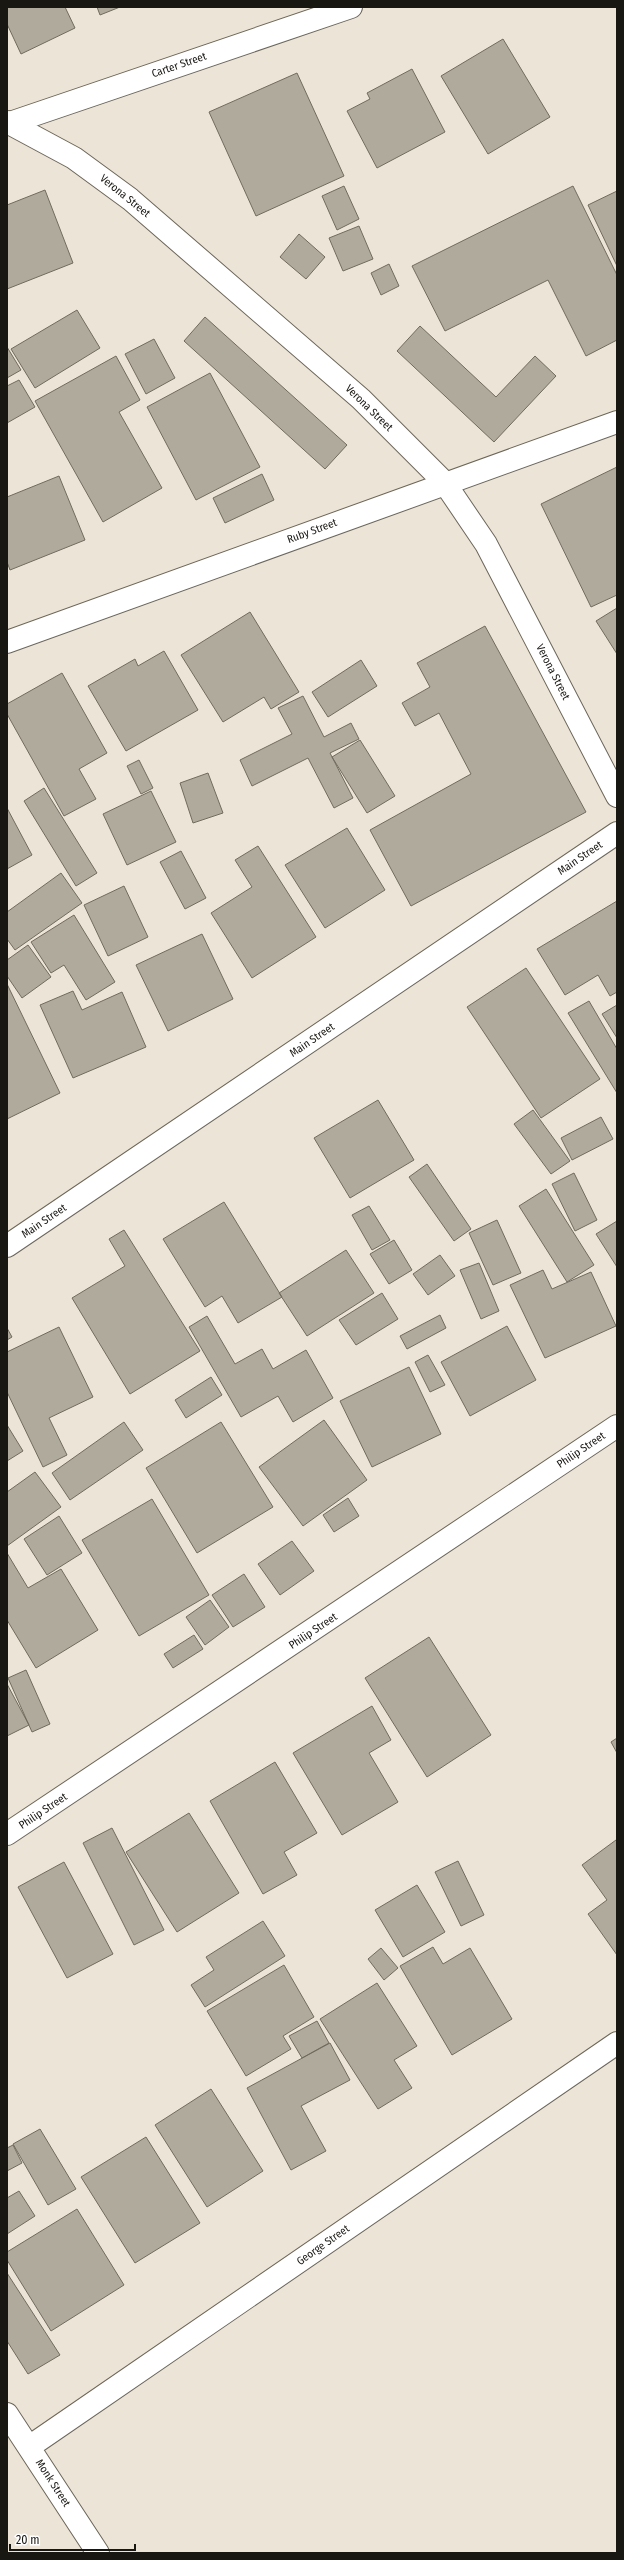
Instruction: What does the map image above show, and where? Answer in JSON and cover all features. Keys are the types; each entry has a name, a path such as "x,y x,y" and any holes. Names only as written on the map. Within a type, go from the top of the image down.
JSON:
{"street":[{"name":"Carter Street","path":"8,123 351,7"},
{"name":"Verona Street","path":"8,123 74,158 130,199 361,399 444,482 486,544 617,796"},
{"name":"Ruby Street","path":"7,642 444,482 617,422"},
{"name":"Main Street","path":"7,1246 617,833"},
{"name":"Philip Street","path":"7,1834 617,1426"},
{"name":"George Street","path":"29,2448 617,2043"},
{"name":"Monk Street","path":"7,2414 98,2553"}],"building":[{"path":"7,7 65,7 75,28 21,54 7,24"},
{"path":"97,7 120,7 100,15"},
{"path":"503,39 550,117 488,154 441,76"},
{"path":"412,69 445,132 377,168 347,111 370,99 367,93"},
{"path":"297,73 344,176 256,216 209,112"},
{"path":"344,186 359,219 337,230 322,196"},
{"path":"573,186 617,275 617,340 586,356 548,280 445,331 412,266"},
{"path":"45,190 73,263 7,289 7,205"},
{"path":"617,191 617,266 588,205"},
{"path":"359,226 373,259 343,271 329,238"},
{"path":"299,234 325,257 306,279 280,257"},
{"path":"389,264 399,286 381,295 371,273"},
{"path":"77,310 100,348 35,388 11,349"},
{"path":"205,317 347,445 325,469 184,341"},
{"path":"420,326 496,397 535,356 556,376 494,442 397,351"},
{"path":"154,339 175,378 146,394 125,354"},
{"path":"7,347 21,370 7,378"},
{"path":"116,356 140,400 119,412 162,488 103,522 35,401"},
{"path":"210,373 260,467 196,500 147,407"},
{"path":"19,380 35,407 7,423 7,386"},
{"path":"617,467 617,595 591,607 541,504"},
{"path":"262,474 274,500 225,523 213,498"},
{"path":"59,476 85,540 10,570 7,562 7,497"},
{"path":"617,608 617,654 596,621"},
{"path":"250,612 299,692 271,709 264,697 223,722 181,655"},
{"path":"485,626 586,812 411,906 370,830 471,774 439,713 415,726 402,703 430,687 417,663"},
{"path":"164,651 198,710 126,751 88,686 135,659 138,666"},
{"path":"361,660 377,686 328,717 312,692"},
{"path":"62,673 107,753 79,769 96,799 64,816 7,714 7,704"},
{"path":"303,696 324,737 351,723 359,739 330,753 353,798 334,808 308,758 252,786 240,760 292,734 278,708"},
{"path":"360,740 395,796 367,813 332,757"},
{"path":"139,760 153,788 141,794 127,766"},
{"path":"208,773 223,813 193,823 180,783"},
{"path":"44,788 97,873 76,886 24,801"},
{"path":"151,791 176,842 127,865 103,814"},
{"path":"7,808 32,855 7,869"},
{"path":"347,828 385,890 325,928 285,865"},
{"path":"258,846 316,937 252,978 211,913 252,887 235,860"},
{"path":"181,851 206,898 185,909 160,862"},
{"path":"61,873 82,903 15,950 7,939 7,912"},
{"path":"124,886 148,937 108,956 84,905"},
{"path":"617,901 617,992 610,996 598,975 565,995 537,949"},
{"path":"74,915 115,982 86,1000 64,965 51,973 31,942"},
{"path":"202,934 233,999 168,1031 136,965"},
{"path":"28,945 51,977 22,998 7,976 7,960"},
{"path":"526,968 600,1079 541,1118 467,1007"},
{"path":"7,984 60,1093 7,1119"},
{"path":"73,991 82,1010 122,992 146,1047 73,1078 40,1005"},
{"path":"589,1001 617,1049 617,1093 568,1013"},
{"path":"617,1005 617,1038 602,1014"},
{"path":"378,1100 414,1160 350,1198 314,1138"},
{"path":"533,1110 570,1161 551,1174 514,1124"},
{"path":"601,1117 613,1139 572,1160 561,1138"},
{"path":"427,1164 471,1229 454,1241 409,1177"},
{"path":"574,1173 597,1220 575,1231 552,1184"},
{"path":"546,1189 594,1265 567,1282 519,1206"},
{"path":"224,1202 282,1297 238,1323 222,1296 205,1307 163,1239"},
{"path":"369,1206 390,1240 372,1250 352,1215"},
{"path":"497,1220 521,1273 493,1285 469,1233"},
{"path":"617,1221 617,1267 596,1234"},
{"path":"124,1230 200,1351 130,1394 72,1298 125,1266 109,1239"},
{"path":"394,1240 412,1270 389,1284 370,1254"},
{"path":"346,1250 374,1293 307,1336 279,1293"},
{"path":"440,1255 455,1276 428,1295 413,1274"},
{"path":"479,1263 499,1311 481,1319 460,1270"},
{"path":"543,1270 552,1289 591,1272 616,1326 545,1358 510,1285"},
{"path":"382,1293 398,1319 356,1345 339,1320"},
{"path":"440,1315 446,1328 407,1349 400,1336"},
{"path":"207,1316 235,1364 262,1349 273,1369 306,1350 333,1398 293,1422 278,1396 241,1417 189,1327"},
{"path":"507,1326 536,1380 470,1416 441,1362"},
{"path":"59,1327 93,1397 49,1418 67,1455 43,1467 7,1392 7,1352"},
{"path":"7,1328 12,1337 7,1340"},
{"path":"428,1355 445,1385 430,1392 415,1362"},
{"path":"409,1367 441,1434 372,1467 340,1401"},
{"path":"211,1377 222,1395 186,1418 175,1400"},
{"path":"324,1420 367,1480 303,1526 259,1467"},
{"path":"124,1422 143,1450 70,1500 52,1473"},
{"path":"221,1422 273,1507 197,1553 146,1468"},
{"path":"7,1425 23,1451 7,1461"},
{"path":"35,1472 61,1507 7,1546 7,1492"},
{"path":"348,1498 359,1516 334,1532 323,1515"},
{"path":"152,1499 209,1595 139,1636 82,1540"},
{"path":"59,1516 82,1553 47,1575 24,1539"},
{"path":"292,1541 314,1571 280,1595 258,1564"},
{"path":"7,1553 28,1588 61,1569 98,1630 36,1668 7,1620"},
{"path":"244,1574 265,1607 233,1627 212,1595"},
{"path":"210,1600 229,1627 205,1645 186,1617"},
{"path":"194,1635 203,1649 173,1668 164,1654"},
{"path":"429,1637 491,1735 427,1777 365,1678"},
{"path":"26,1670 50,1724 32,1732 8,1678"},
{"path":"7,1684 29,1725 7,1736"},
{"path":"372,1706 391,1740 369,1753 398,1802 342,1835 293,1753"},
{"path":"617,1738 617,1753 611,1742"},
{"path":"275,1762 317,1833 284,1852 297,1875 263,1894 210,1801"},
{"path":"189,1813 239,1893 177,1932 126,1852"},
{"path":"112,1828 164,1930 134,1945 83,1843"},
{"path":"616,1840 617,1955 588,1914 607,1900 582,1865"},
{"path":"458,1861 484,1915 461,1926 435,1872"},
{"path":"64,1862 113,1954 67,1978 18,1887"},
{"path":"417,1885 445,1932 403,1957 375,1910"},
{"path":"263,1921 285,1956 205,2007 191,1985 214,1970 206,1957"},
{"path":"433,1947 443,1964 470,1948 512,2019 452,2055 400,1966"},
{"path":"381,1948 398,1968 384,1980 368,1959"},
{"path":"284,1965 314,2017 283,2036 291,2049 246,2076 207,2011"},
{"path":"377,1983 417,2046 394,2060 412,2088 378,2109 320,2019"},
{"path":"317,2021 329,2043 302,2058 289,2036"},
{"path":"330,2043 350,2080 301,2106 326,2151 291,2170 247,2088"},
{"path":"211,2089 263,2171 207,2207 155,2125"},
{"path":"40,2129 76,2189 48,2205 13,2144"},
{"path":"146,2137 200,2223 135,2263 81,2177"},
{"path":"13,2145 22,2163 7,2171 7,2148"},
{"path":"19,2191 35,2216 7,2234 7,2198"},
{"path":"77,2209 124,2285 51,2331 7,2260 7,2252"},
{"path":"7,2273 60,2355 28,2374 7,2341"}]}
